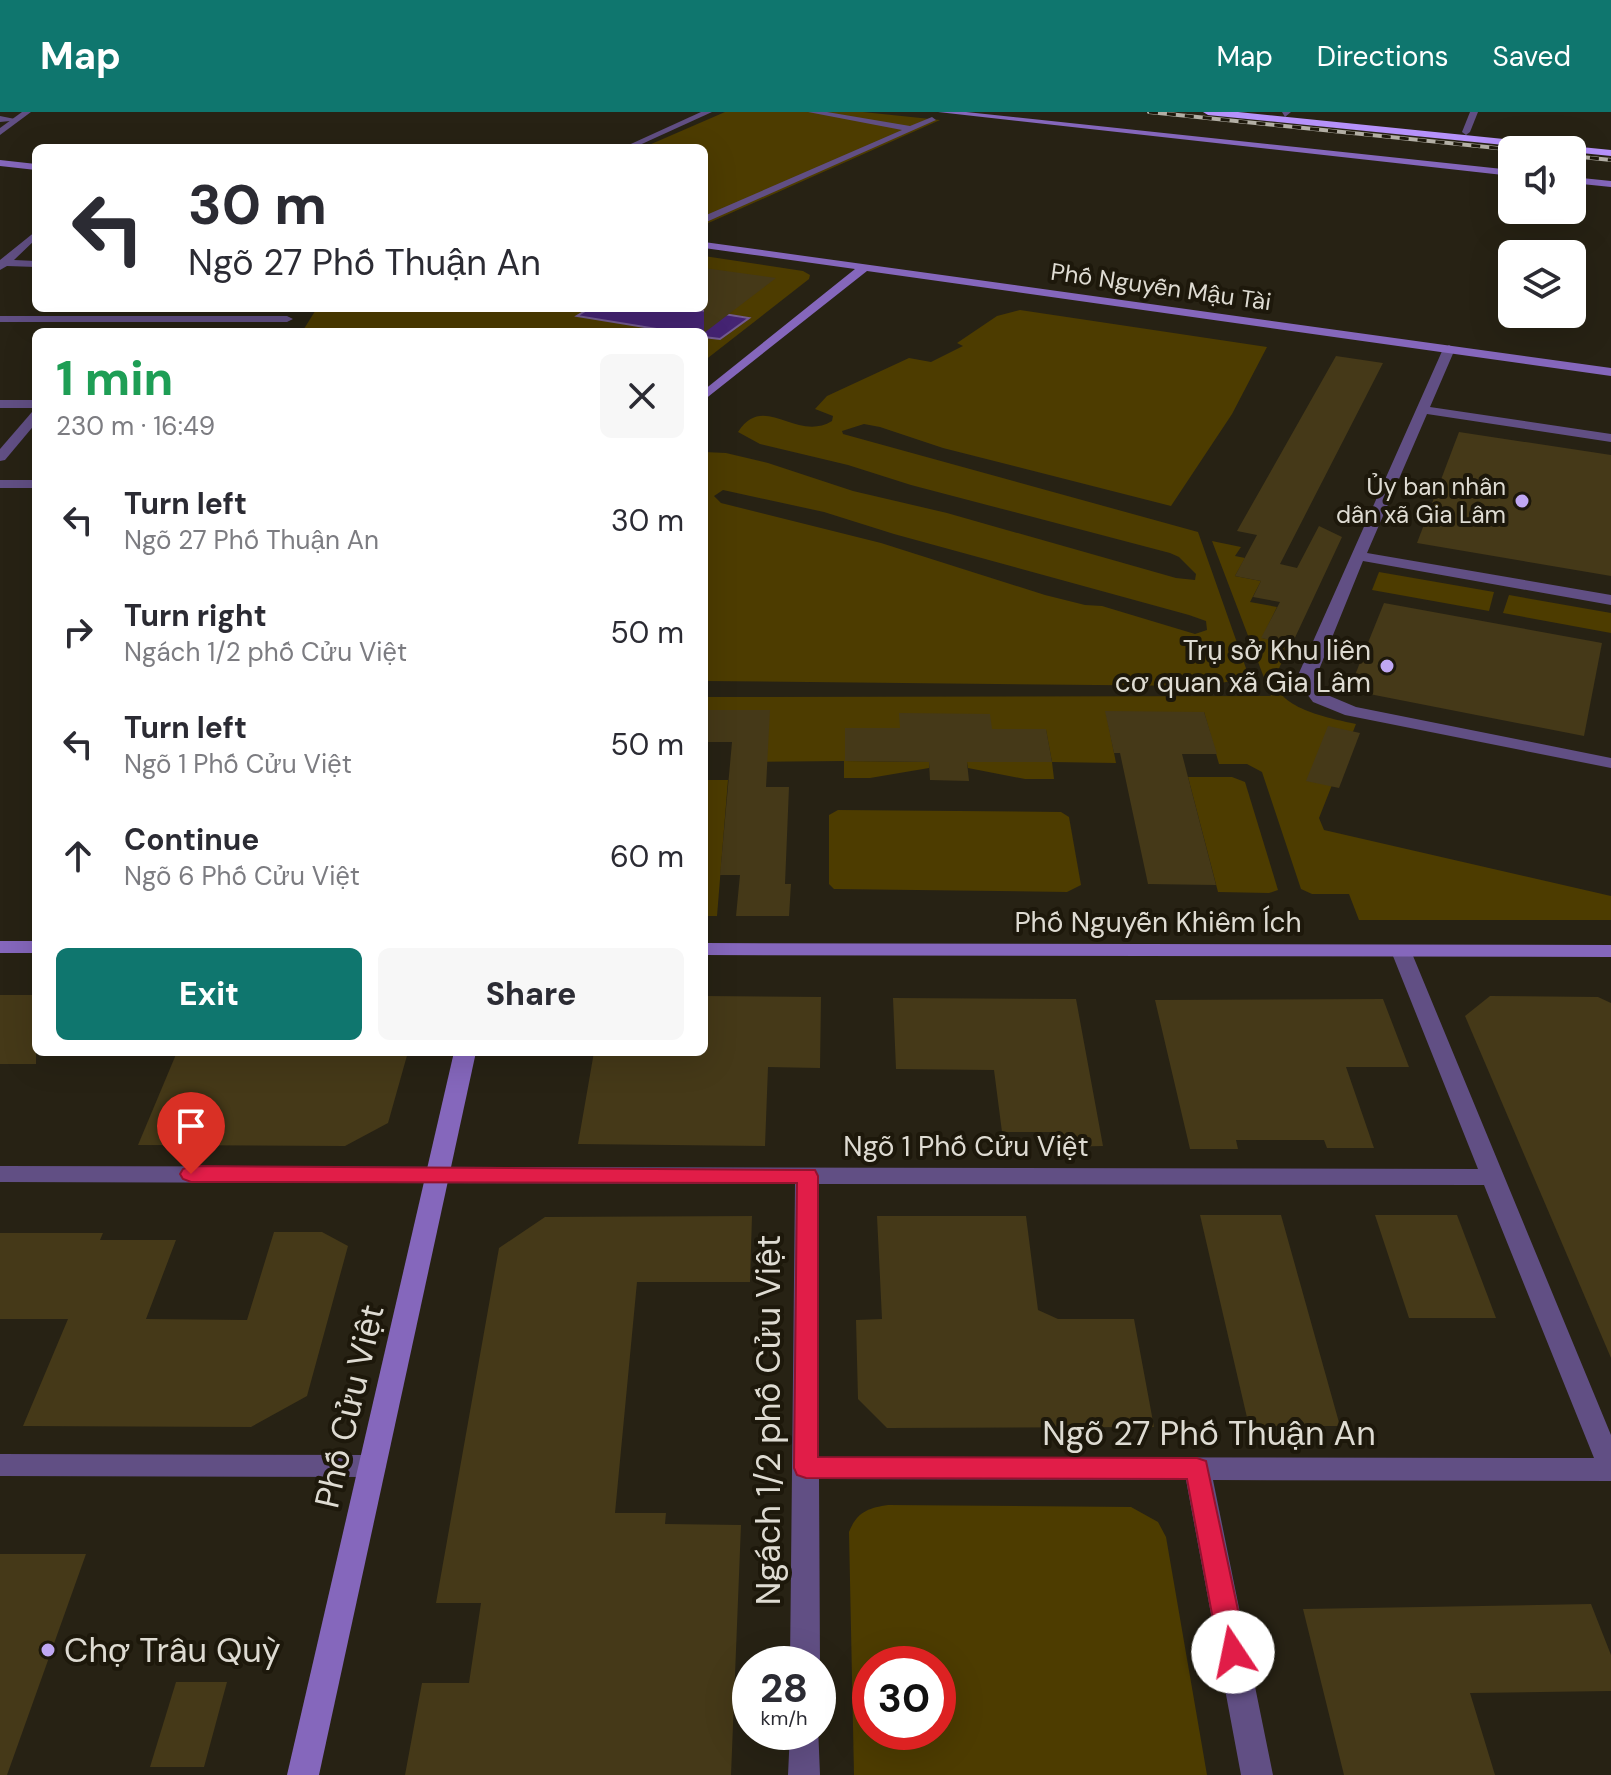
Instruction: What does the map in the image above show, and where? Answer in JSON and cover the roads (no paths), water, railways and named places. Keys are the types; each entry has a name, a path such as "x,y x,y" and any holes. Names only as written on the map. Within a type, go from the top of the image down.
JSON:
{"highway":[{"path":"1208,112 1252,114 1611,153"},
{"path":"1264,112 1611,147"}],"street":[{"path":"0,132 27,112"},
{"path":"635,144 708,112"},
{"path":"812,112 911,129"},
{"path":"942,112 1498,172"},
{"path":"1466,132 1474,112"},
{"path":"0,119 16,120"},
{"path":"708,218 932,120"},
{"path":"0,163 32,167"},
{"path":"1586,181 1611,184"},
{"path":"1,265 32,238"},
{"name":"Phố Nguyễn Mậu Tài","path":"708,246 1611,372"},
{"path":"1,265 32,264"},
{"path":"708,393 865,267"},
{"path":"0,319 291,314"},
{"path":"110,328 118,319"},
{"path":"1449,349 1307,673 1306,682 1319,698 1351,711 1611,763"},
{"path":"0,404 32,404"},
{"path":"1422,410 1611,438"},
{"path":"0,457 32,420"},
{"path":"0,484 32,484"},
{"path":"1358,556 1611,600"},
{"path":"0,947 32,947"},
{"name":"Phố Nguyễn Khiêm Ích","path":"708,949 1611,951"},
{"path":"1401,951 1611,1469"},
{"name":"Phố Cửu Việt","path":"303,1775 464,1056"},
{"name":"Ngõ 1 Phố Cửu Việt","path":"0,1174 1494,1177"},
{"name":"Ngách 1/2 phố Cửu Việt","path":"805,1646 807,1176"},
{"path":"0,1465 372,1466"},
{"name":"Ngõ 27 Phố Thuận An","path":"806,1468 1611,1469"},
{"path":"1197,1469 1257,1775"},
{"path":"804,1775 805,1750"}],"railway":[{"path":"1149,112 1498,148"},
{"path":"1586,157 1611,160"}],"place":[{"name":"Ủy ban nhân dân xã Gia Lâm","path":"1522,501"},
{"name":"Trụ sở Khu liên cơ quan xã Gia Lâm","path":"1387,666"},
{"name":"Chợ Trâu Quỳ","path":"48,1650"}]}
